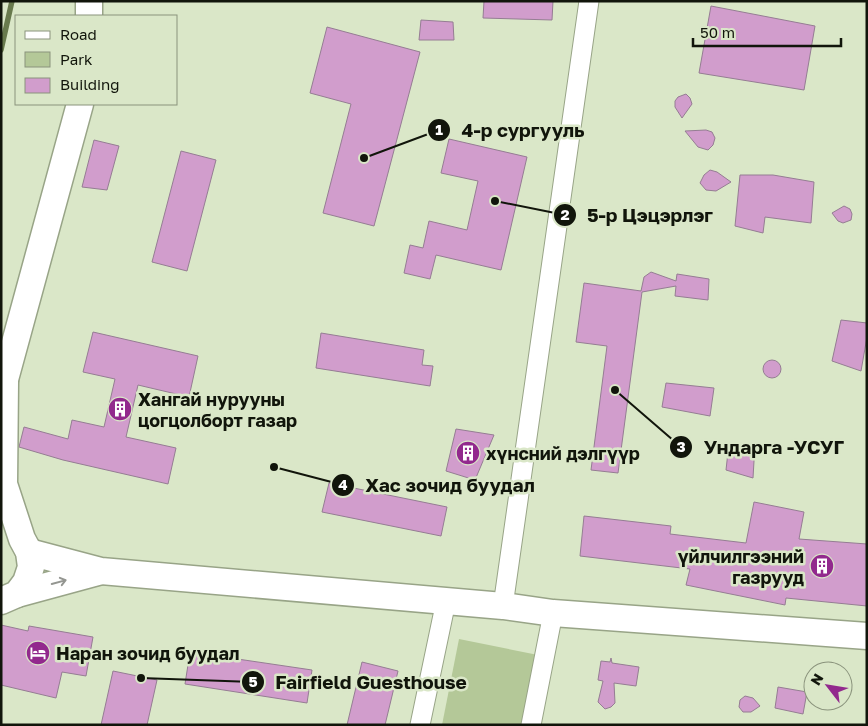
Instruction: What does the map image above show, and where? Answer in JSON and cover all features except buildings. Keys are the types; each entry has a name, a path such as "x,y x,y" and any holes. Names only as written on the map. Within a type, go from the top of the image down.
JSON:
{"street":[{"path":"89,15 90,1"},
{"path":"503,606 589,1"},
{"path":"6,599 26,582 31,567 17,539 4,484 3,388 80,105"},
{"path":"17,539 101,572 503,606 553,613 867,636"},
{"path":"6,599 101,572"},
{"path":"420,725 446,601"},
{"path":"531,725 553,613"}],"green space":[{"path":"459,639 543,656 529,725 442,725"}],"waterway":[{"path":"1,50 12,1"}],"place":[{"name":"4-р сургууль","path":"364,158"},
{"name":"5-р Цэцэрлэг","path":"495,201"},
{"name":"Ундарга -УСУГ","path":"615,390"},
{"name":"Хангай нурууны цогцолборт газар","path":"120,409"},
{"name":"хүнсний дэлгүүр","path":"468,453"},
{"name":"Хас зочид буудал","path":"274,467"},
{"name":"үйлчилгээний газрууд","path":"822,566"},
{"name":"Наран зочид буудал","path":"38,653"},
{"name":"Fairfield Guesthouse","path":"141,678"}]}
